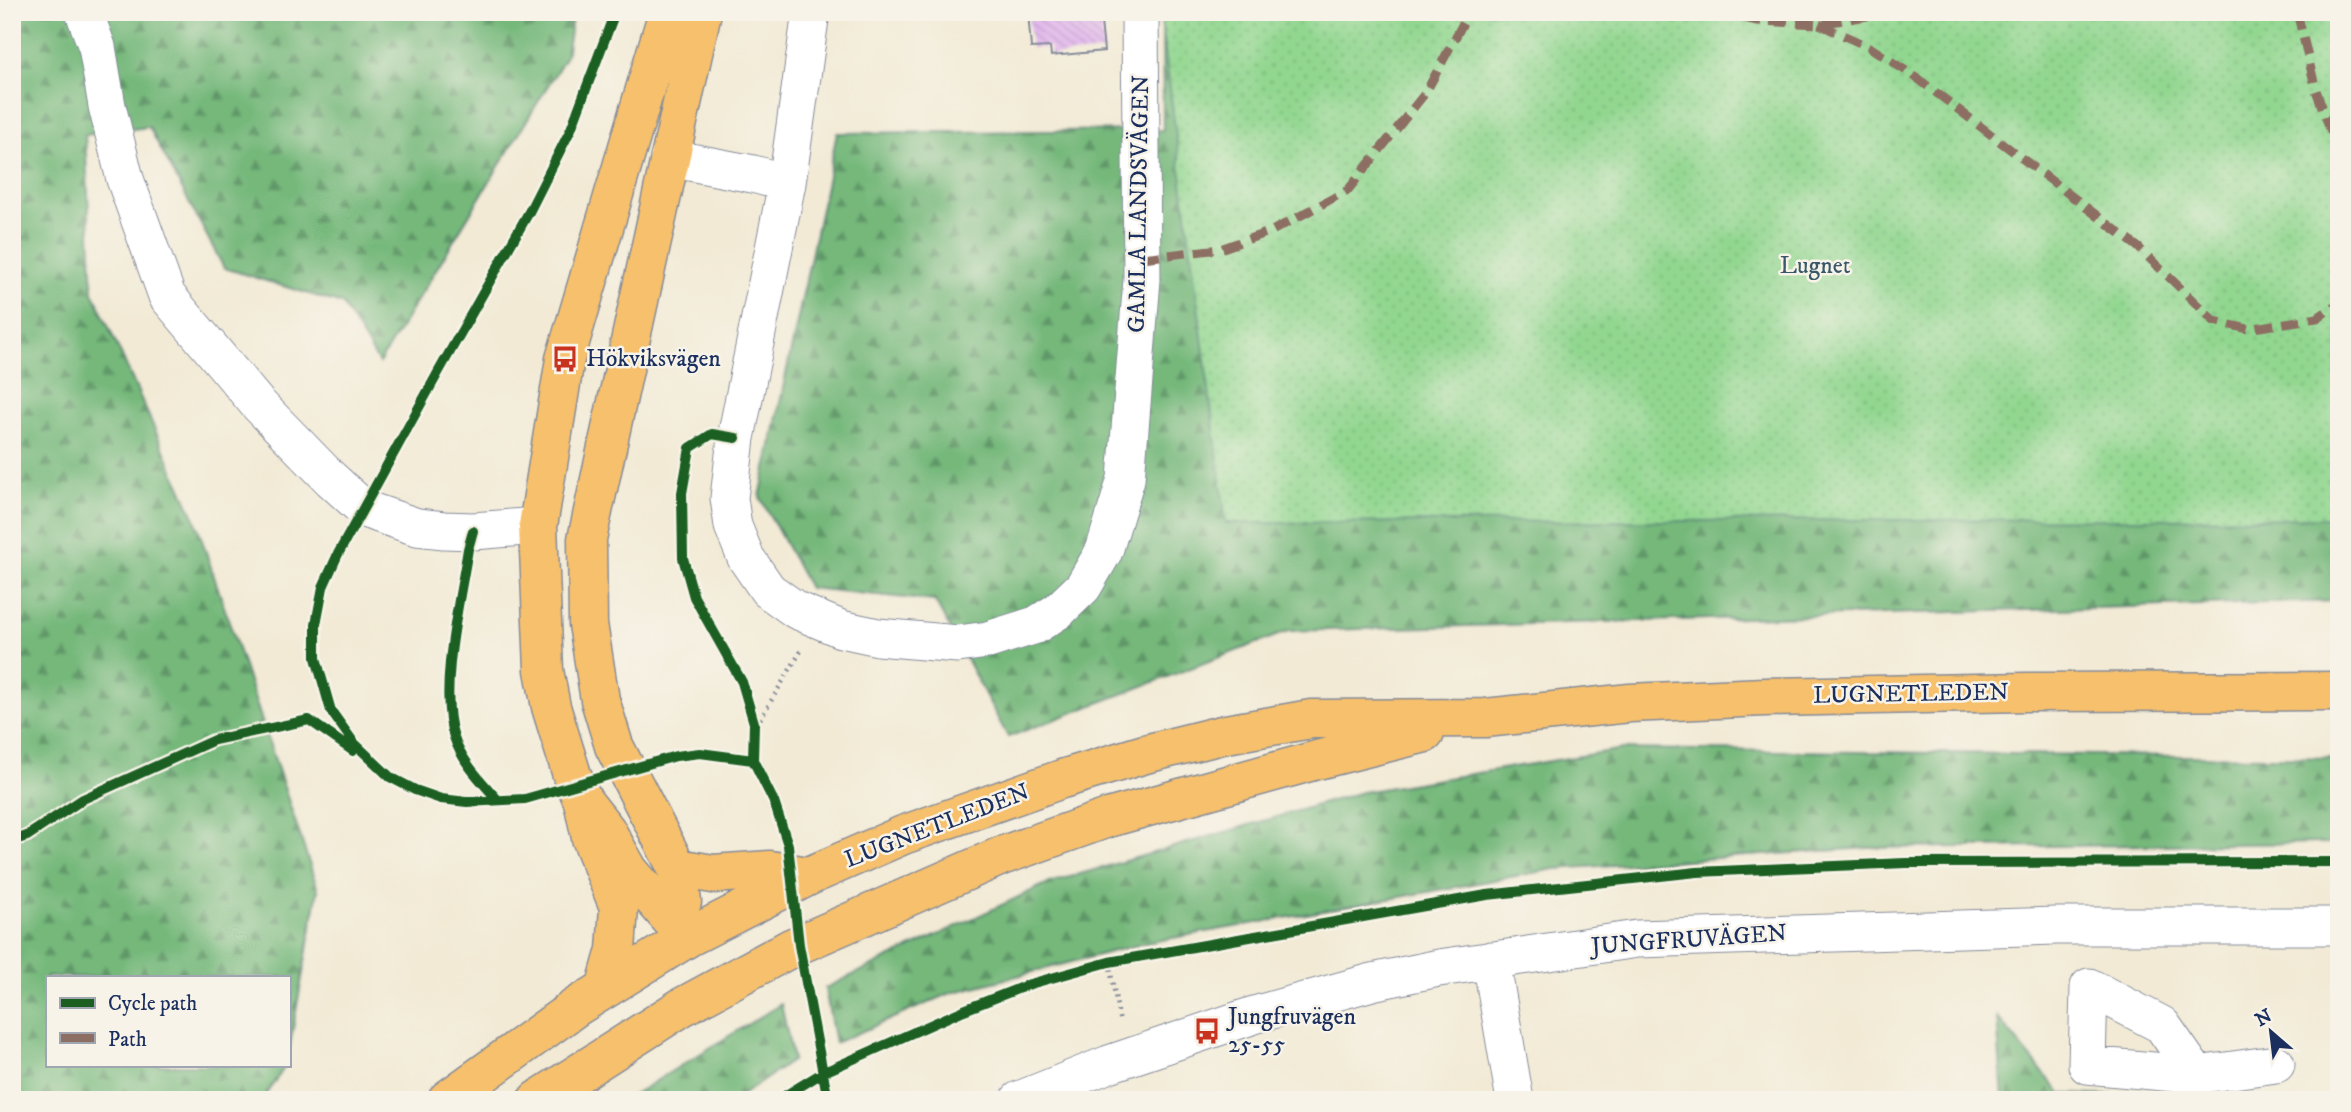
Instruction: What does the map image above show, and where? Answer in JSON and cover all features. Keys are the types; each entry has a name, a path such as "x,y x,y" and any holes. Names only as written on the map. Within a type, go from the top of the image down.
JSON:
{"main road":[{"path":"606,989 617,950 619,907 591,838 583,801 551,707 544,670 538,526 565,359 668,12"},
{"path":"688,938 677,868 619,758 600,700 588,624 587,539 702,12"},
{"path":"628,147 669,158"},
{"path":"538,526 590,526"},
{"name":"LUGNETLEDEN","path":"447,1100 531,1038 688,938 809,876 903,835 1062,779 1145,754 1226,734 1311,719 1485,718 1630,703 1764,697 2026,692 2339,691"},
{"name":"LUGNETLEDEN","path":"537,1100 682,1007 791,948 1001,856 1108,818 1317,760 1485,718"},
{"path":"583,801 606,830 629,871 688,938 716,988"},
{"path":"677,868 713,874 769,870 809,876"}],"street":[{"path":"83,12 97,47 107,106 125,179 167,296 257,403 331,479 365,509 417,527 444,530 473,531 538,526"},
{"name":"GAMLA LANDSVÄGEN","path":"811,12 787,183 736,438 729,498 733,526 746,558 768,590 796,610 841,629 878,637 958,644 988,640 1036,625 1058,611 1083,587 1104,551 1126,479 1142,279 1140,12"},
{"path":"669,158 787,183"},
{"name":"JUNGFRUVÄGEN","path":"1019,1100 1109,1064 1254,1015 1372,982 1491,960 1637,939 2043,926 2339,926"},
{"path":"1491,960 1515,1100"},
{"path":"2197,1075 2277,1064"}],"path":[{"path":"753,736 819,621"},
{"path":"751,713 753,736"},
{"path":"1096,966 1123,960"}],"green space":[{"path":"12,12 573,12 566,56 379,363 342,304 224,268 149,127 85,135 93,292 195,519 318,890 290,1044 290,976 46,976 46,1066 285,1066 262,1100 12,1100"},
{"name":"Lugnet","path":"1160,12 2339,12 2339,518 1226,523"},
{"name":"Lugnet","path":"1162,12 2339,12 2339,601 1289,631 1008,737 935,601 809,588 760,497 837,133 1163,130"},
{"path":"1623,749 2339,758 2339,837 2329,843 1867,848 1555,869 1145,943 951,993 835,1043 825,988 1046,884 1362,792"},
{"path":"781,1004 793,1060 735,1100 625,1100"},
{"path":"1997,1017 2061,1094 2246,1100 2003,1100"}],"building":[{"path":"1028,12 1100,12 1104,51 1051,56 1050,47 1031,48"}],"marked path":[{"path":"1142,258 1220,249 1272,231 1348,190 1426,92 1469,12"},
{"path":"1717,12 1757,21 1819,24 1891,12"},
{"path":"2297,12 2316,90 2339,154"},
{"path":"1819,24 1871,48 1917,78 2138,247 2214,321 2248,329 2317,318 2339,303"}],"cycle path":[{"path":"615,12 571,129 529,212 338,554 323,587 316,624 316,658 331,711 354,743 390,777 441,799 467,802 525,799 676,756 700,753 753,760"},
{"path":"736,438 712,434 690,448 682,493 683,558 694,597 742,682 754,723 753,760 774,802 788,845 799,945 828,1100"},
{"path":"473,531 452,644 448,695 450,718 462,755 472,771 497,799"},
{"path":"12,841 27,836 83,799 214,740 309,720 353,751"},
{"path":"778,1100 822,1073 1030,984 1109,962 1487,895 1697,872 1906,863 2339,862"}],"place":[{"name":"Hökviksvägen","path":"565,359"},
{"name":"Jungfruvägen 25-55","path":"1207,1031"}]}
